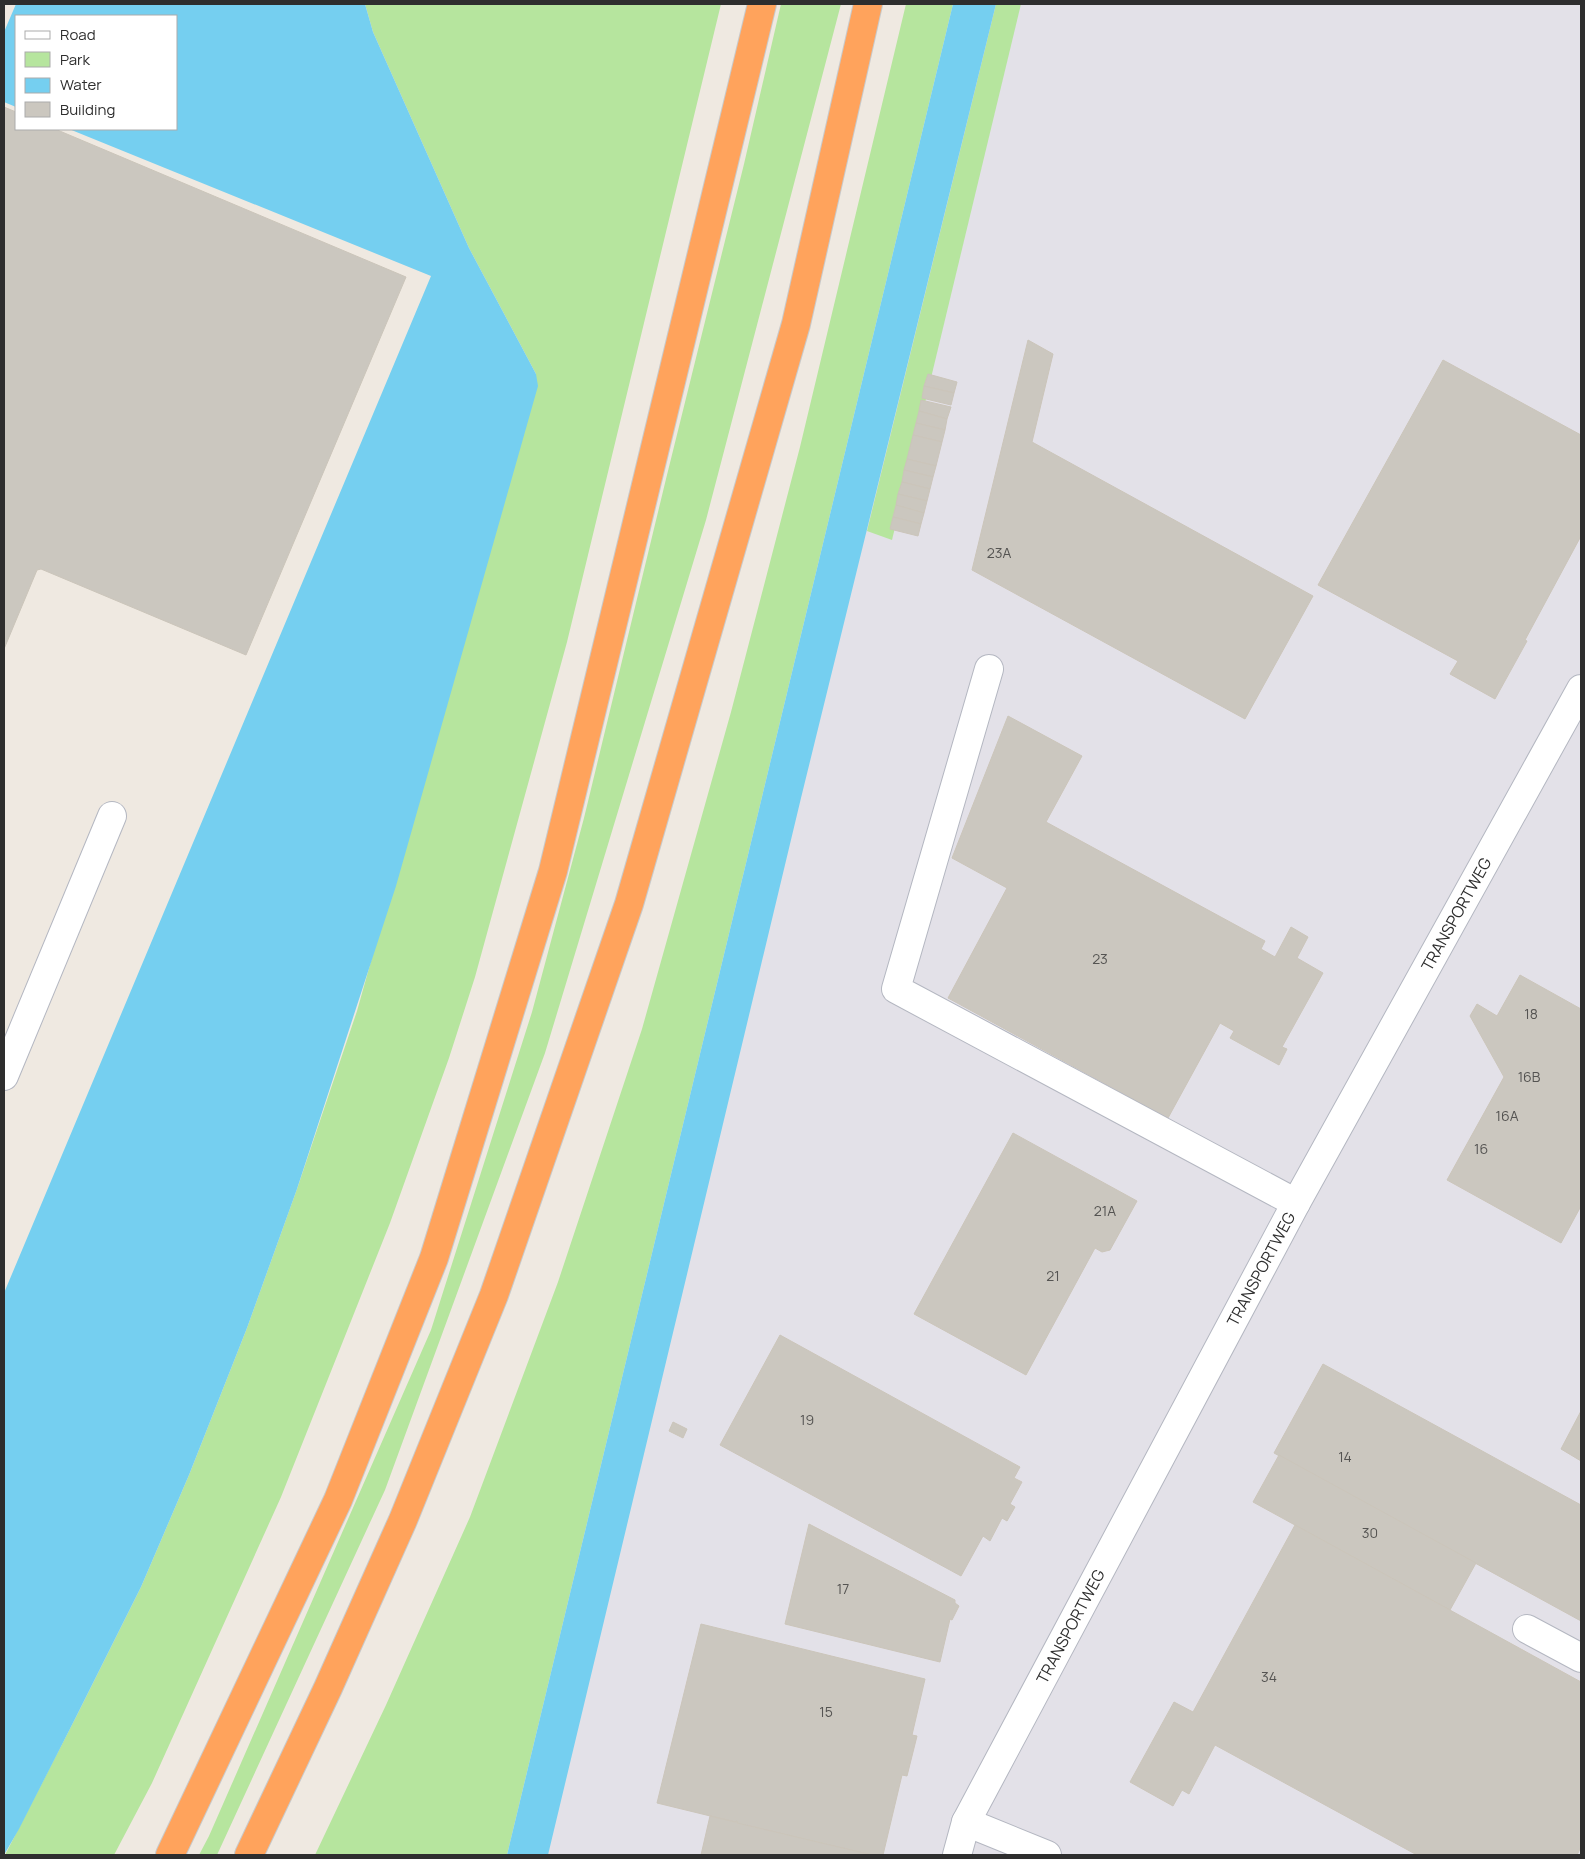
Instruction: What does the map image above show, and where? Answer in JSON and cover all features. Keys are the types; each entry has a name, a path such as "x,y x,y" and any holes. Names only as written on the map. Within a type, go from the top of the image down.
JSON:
{"highway":[{"path":"170,1855 338,1500 434,1258 553,871 762,4"},
{"path":"249,1855 328,1688 403,1520 494,1295 630,904 796,324 868,4"}],"street":[{"path":"989,669 896,989 1296,1203"},
{"name":"TRANSPORTWEG","path":"957,1855 966,1822 1296,1203 1581,689"},
{"path":"4,1076 112,816"},
{"path":"1527,1629 1581,1658"},
{"path":"966,1822 1047,1855"}],"shaded area":[{"path":"963,4 1581,4 1581,1855 527,1855"}],"green space":[{"path":"365,4 721,4 567,642 475,977 449,1058 390,1223 281,1497 152,1783 114,1855 5,1855 141,1587 189,1475 247,1328 297,1189 357,1011 536,374 469,248 373,32"},
{"path":"781,4 841,4 706,520 545,1053 385,1490 217,1855 199,1855 431,1330 532,1012 584,818 744,164"},
{"path":"906,4 953,4 507,1855 315,1855 386,1705 470,1517 558,1282 642,1029 731,712 800,447"},
{"path":"996,4 1021,4 892,540 867,531"}],"water":[{"path":"16,4 365,4 373,32 469,248 536,374 538,386 396,886 297,1189 247,1328 189,1475 141,1587 19,1829 4,1855 4,1293 431,276 71,130 178,130 178,15 15,15 15,107 4,102 4,32"},
{"path":"953,4 996,4 801,798 548,1855 507,1855"}],"building":[{"path":"4,107 15,112 15,130 57,130 406,277 246,655 41,569 37,570 4,649"},
{"path":"1028,340 1053,354 1032,442 1313,596 1245,719 972,570"},
{"path":"1443,360 1581,435 1581,536 1495,699 1450,674 1458,661 1318,585"},
{"path":"928,374 957,382 954,393 924,386"},
{"path":"924,386 954,393 951,405 922,398"},
{"path":"921,400 951,407 947,419 919,411"},
{"path":"919,411 947,419 945,430 916,423"},
{"path":"916,423 945,430 942,442 913,435"},
{"path":"913,435 942,442 936,466 907,459"},
{"path":"907,459 936,466 933,477 904,470"},
{"path":"904,470 933,477 930,489 902,482"},
{"path":"902,482 930,489 927,501 898,494"},
{"path":"898,494 927,501 924,513 896,505"},
{"path":"896,505 924,513 921,524 893,517"},
{"path":"893,517 921,524 918,536 890,529"},
{"path":"1008,716 1082,756 1046,822 1265,941 1261,949 1275,957 1291,927 1308,937 1297,958 1323,973 1282,1047 1287,1049 1279,1065 1230,1038 1234,1031 1220,1023 1168,1118 948,998 1007,888 952,858"},
{"path":"1520,975 1581,1009 1581,1206 1561,1243 1447,1180 1504,1077 1470,1016 1477,1004 1497,1016"},
{"path":"1013,1133 1137,1201 1110,1250 1102,1252 1095,1248 1026,1375 914,1314"},
{"path":"780,1335 1020,1467 1014,1478 1022,1482 1010,1504 1015,1507 1007,1521 1002,1518 990,1541 983,1536 961,1576 720,1445"},
{"path":"1323,1364 1581,1505 1581,1621 1274,1453"},
{"path":"1581,1411 1581,1461 1561,1449"},
{"path":"673,1422 687,1429 683,1438 669,1431"},
{"path":"1279,1455 1476,1563 1450,1610 1253,1502"},
{"path":"809,1524 955,1600 955,1603 959,1606 952,1620 950,1619 940,1662 785,1624"},
{"path":"1295,1525 1581,1682 1581,1847 1577,1855 1417,1855 1215,1745 1189,1794 1182,1790 1173,1806 1130,1782 1174,1702 1193,1712"},
{"path":"701,1624 925,1679 912,1735 917,1736 907,1776 902,1775 883,1855 872,1855 657,1803"},
{"path":"710,1816 737,1821 737,1823 872,1855 701,1855"}]}
